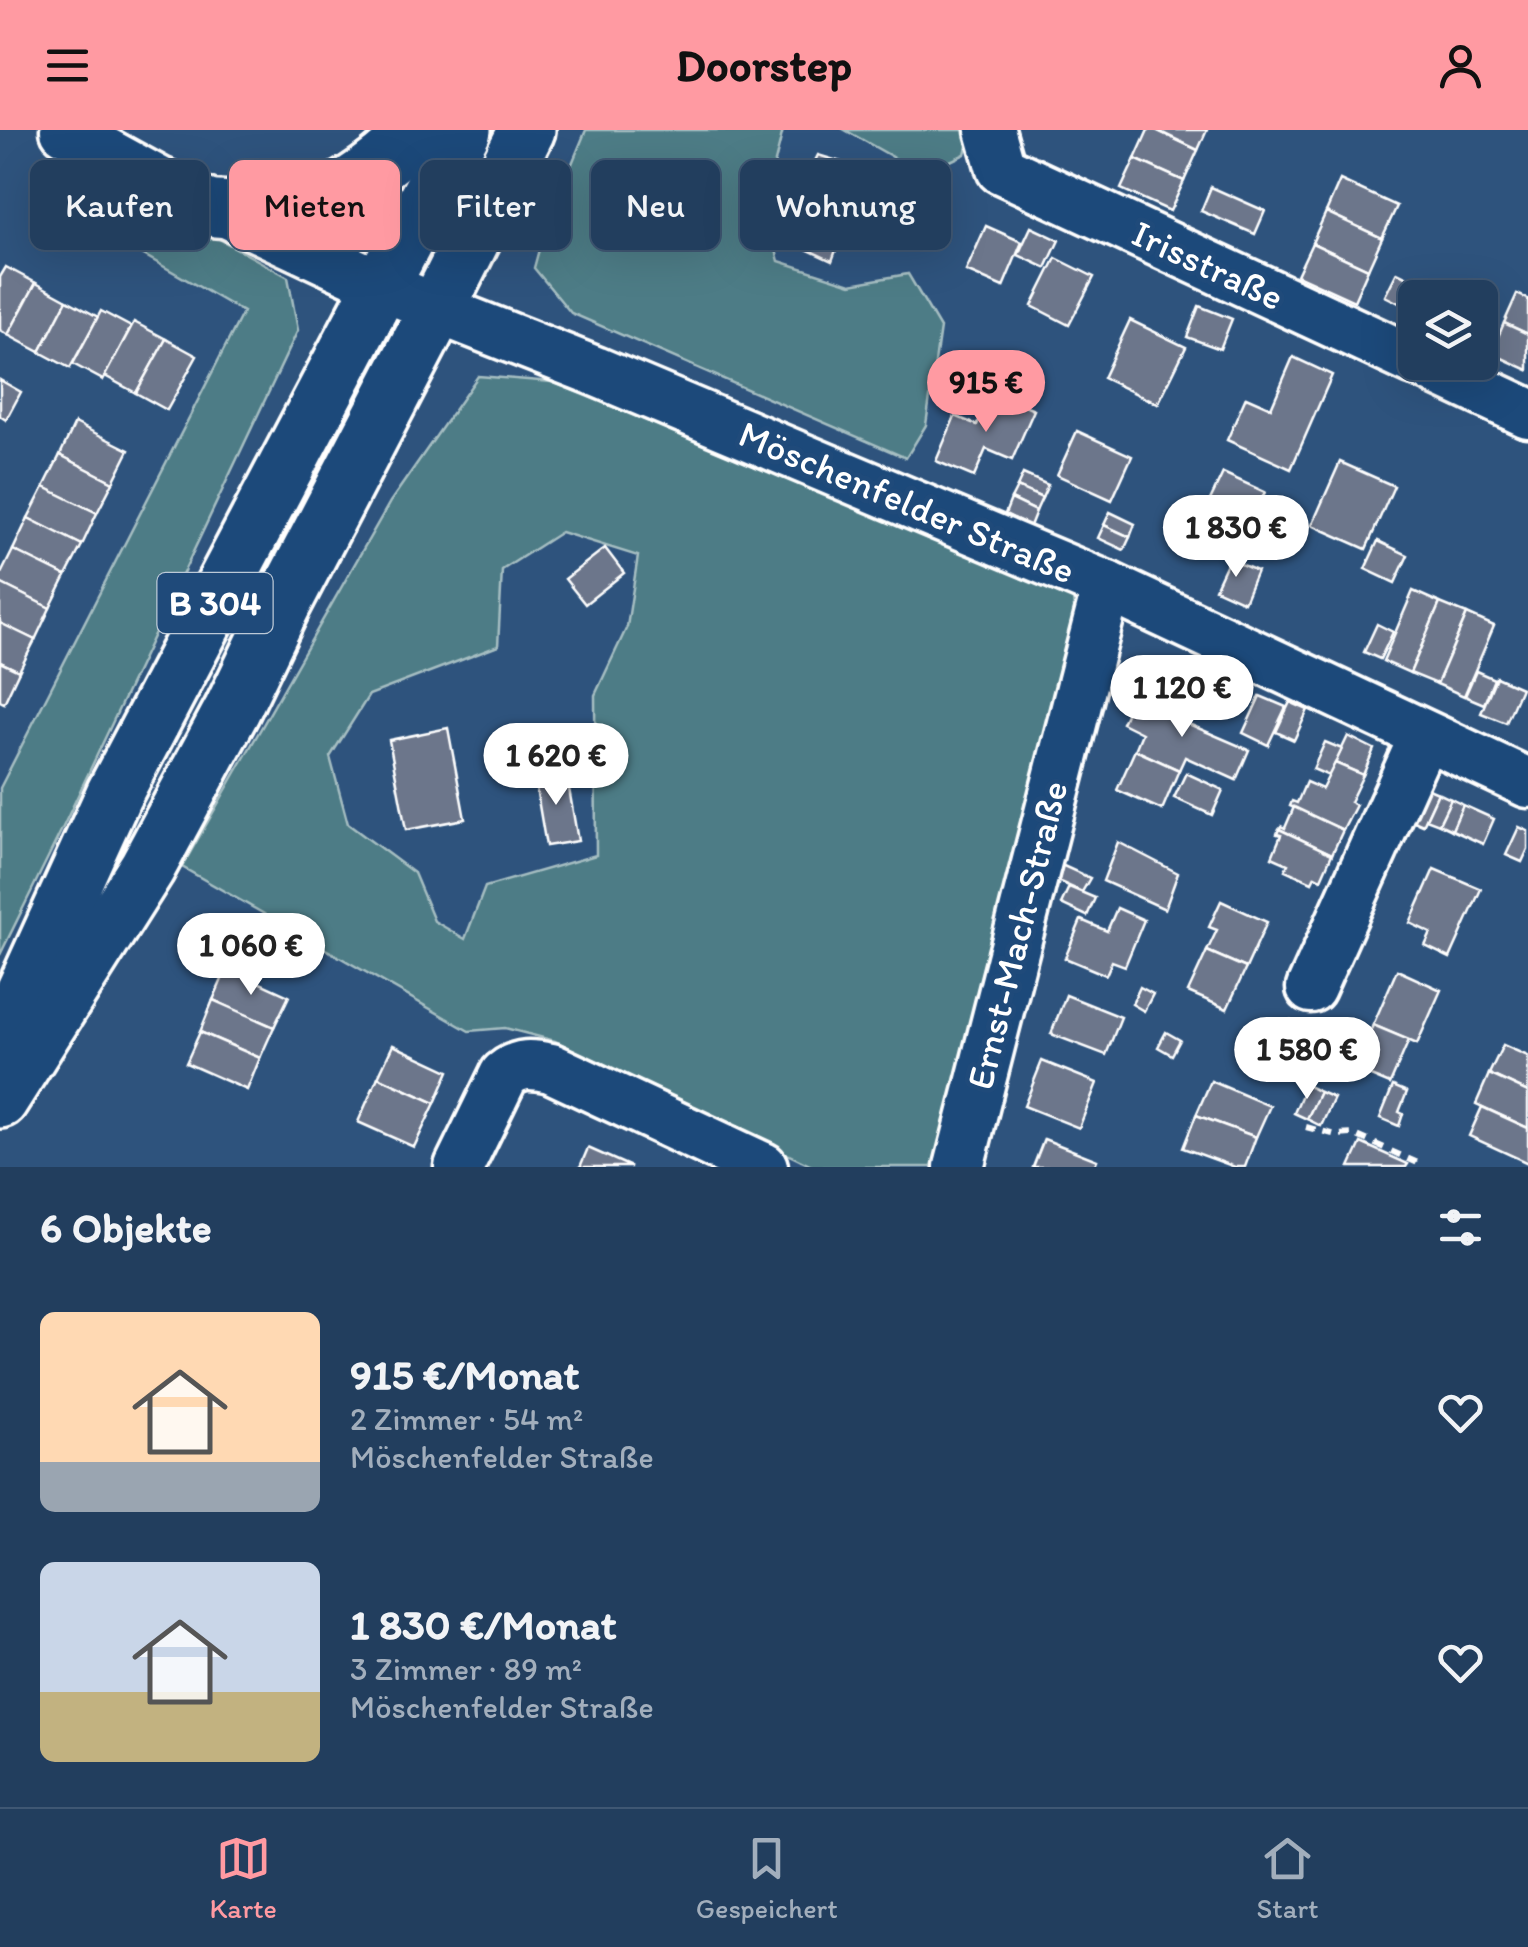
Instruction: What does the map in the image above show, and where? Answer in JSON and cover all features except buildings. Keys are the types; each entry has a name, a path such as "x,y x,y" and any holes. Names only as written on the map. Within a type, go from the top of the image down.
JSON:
{"main road":[{"path":"216,208 277,213 312,205 373,169 417,130"},
{"name":"B 304","path":"0,1046 114,794 463,130"},
{"name":"B 304","path":"0,1100 147,868 232,710 527,130"}],"street":[{"name":"Möschenfelder Straße","path":"66,130 160,182 382,286 595,370 1107,586 1528,783"},
{"name":"Irisstraße","path":"996,149 1398,352"},
{"name":"Irisstraße","path":"1456,380 1528,413"},
{"name":"Ernst-Mach-Straße","path":"958,1167 1107,586"},
{"path":"1310,988 1424,736"},
{"path":"459,1167 504,1074 514,1066 534,1064 764,1167"}],"path":[{"path":"1306,1126 1336,1136 1353,1134 1420,1164 1419,1167"}],"green space":[{"path":"586,130 783,130 776,160 740,160 740,250 776,250 779,261 851,284 908,274 940,328 926,425 906,458 571,313 534,268 539,250 571,250 571,166"},
{"path":"845,130 971,130 965,154 951,161 898,160"},
{"path":"209,233 229,244 229,250 239,250 288,277 298,330 0,955 0,788 243,312 135,250 209,250"},
{"path":"478,376 552,382 1072,594 1076,620 939,1167 814,1167 555,1041 505,1028 469,1031 182,867 390,502","holes":["561,532 638,556 627,627 595,695 596,855 485,887 465,939 434,921 414,873 348,824 330,757 369,695 498,646 502,570"]}]}
